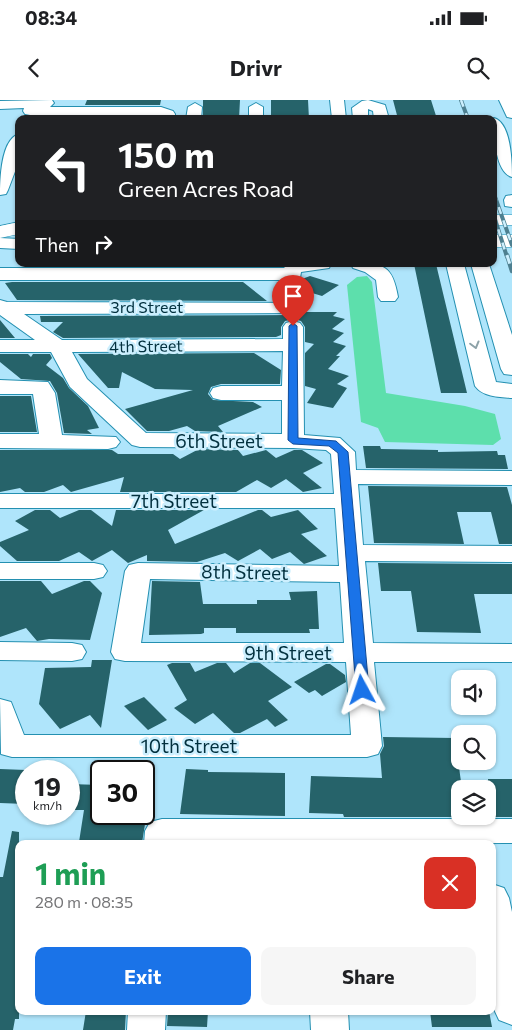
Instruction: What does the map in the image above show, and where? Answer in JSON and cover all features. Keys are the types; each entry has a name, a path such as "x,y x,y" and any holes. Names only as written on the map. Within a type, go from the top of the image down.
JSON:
{"main road":[{"path":"497,220 512,220"},
{"path":"0,224 15,226"},
{"path":"0,233 15,227"},
{"path":"0,233 15,234"},
{"path":"497,241 512,241"}],"street":[{"path":"29,111 66,100"},
{"path":"360,115 359,108 366,102 380,108 381,115"},
{"path":"0,105 29,111 161,111 168,115"},
{"path":"497,131 511,166"},
{"path":"9,177 15,154"},
{"path":"0,243 15,244"},
{"path":"369,267 385,278 388,298"},
{"path":"455,267 486,386 495,390 512,390"},
{"path":"481,267 512,369"},
{"path":"0,274 293,269 293,440"},
{"path":"0,307 59,347"},
{"name":"3rd Street","path":"0,307 293,307"},
{"path":"465,308 494,308"},
{"name":"4th Street","path":"0,346 293,344"},
{"name":"6th Street","path":"59,347 78,382 136,438 145,441 293,440 332,443 343,452 367,746"},
{"path":"0,387 40,387 44,393 51,440"},
{"path":"221,393 292,393"},
{"path":"0,441 108,442"},
{"name":"7th Street","path":"0,501 346,489 512,478"},
{"name":"8th Street","path":"125,652 138,571 351,564 512,554"},
{"path":"0,571 94,571"},
{"path":"0,652 72,652"},
{"name":"9th Street","path":"125,652 512,653"},
{"name":"10th Street","path":"0,709 12,746 367,746"},
{"path":"161,840 162,831 320,837 492,835"},
{"path":"496,920 512,1009"},
{"path":"146,1030 147,1015"},
{"path":"329,1015 330,1030"}],"shaded area":[{"path":"367,276 372,282 386,393 465,406 495,414 501,439 493,445 385,442 378,428 361,422 347,285 357,277"}],"building":[{"path":"87,100 161,100 160,105 85,105"},
{"path":"203,100 240,100 239,115 203,115"},
{"path":"271,100 308,100 309,115 271,115"},
{"path":"393,100 431,100 436,115 397,115"},
{"path":"415,267 437,267 467,393 441,393"},
{"path":"310,276 339,285 322,296 276,282 294,282"},
{"path":"243,282 267,301 17,300 5,283"},
{"path":"301,312 337,312 333,316 345,319 332,329 344,333 333,342 346,346 336,356 340,356 328,369 349,376 337,384 347,388 333,408 307,403 316,389 305,386 305,353 314,344 305,342 305,327 301,321 294,319 285,321 281,327 281,335 276,337 63,338 53,332 63,322 41,322 40,316 293,315"},
{"path":"0,320 15,338 0,338"},
{"path":"254,353 281,370 280,384 221,384 211,387 208,394 213,400 253,402 262,407 218,426 223,432 195,431 187,426 169,431 147,431 125,409 193,390 155,389 122,372 119,388 108,388 78,354"},
{"path":"0,354 28,354 31,357 33,354 50,354 52,358 46,365 63,378 69,388 88,406 99,428 87,430 92,434 64,433 57,393 50,381 21,379 0,362"},
{"path":"0,396 31,396 37,432 0,432"},
{"path":"363,446 380,446 381,449 438,450 438,452 497,451 498,455 505,455 508,469 366,468"},
{"path":"199,449 238,450 243,456 266,450 276,458 294,450 302,450 323,463 303,473 322,488 303,492 286,479 271,488 257,480 236,492 120,492 124,477 71,492 63,485 44,492 25,492 20,488 0,492 0,450 112,450 118,454 173,454 180,459"},
{"path":"368,486 507,487 512,505 512,544 499,544 491,512 457,512 464,544 374,543"},
{"path":"35,510 50,510 60,518 79,510 91,510 112,526 116,510 204,510 168,530 175,544 258,510 262,510 271,517 298,510 318,529 301,534 327,556 304,564 290,552 272,559 260,549 238,561 225,553 197,562 147,561 147,555 128,563 112,550 92,561 79,552 59,561 17,561 0,546 0,542 29,530 15,521"},
{"path":"378,563 512,564 512,594 474,594 481,633 417,632 411,591 381,591"},
{"path":"0,581 41,581 52,594 84,581 90,581 102,593 90,640 49,639 37,641 26,628 0,637"},
{"path":"152,581 200,582 203,604 257,604 257,600 291,600 289,592 317,591 319,629 309,629 310,633 236,633 236,628 204,628 204,633 201,634 149,635"},
{"path":"92,660 112,660 101,728 90,715 60,729 39,704 45,668 91,667"},
{"path":"172,663 190,663 195,672 217,663 226,663 234,673 250,663 260,663 292,687 268,701 288,720 275,727 267,719 240,733 234,733 213,713 195,724 174,708 187,700 167,665"},
{"path":"326,664 330,664 345,675 346,682 322,696 315,690 309,693 294,682"},
{"path":"144,697 167,720 148,730 124,706"},
{"path":"383,737 451,738 451,770 459,770 461,780 451,780 451,817 344,817 343,814 309,813 311,776 382,778 380,754 384,746"},
{"path":"0,769 15,770 15,804 0,803"},
{"path":"186,769 208,770 208,772 285,773 285,816 180,814"},
{"path":"488,779 512,779 512,817 496,817 496,780"},
{"path":"80,784 90,785 90,825 145,825 142,840 79,840 84,810 80,810"},
{"path":"12,831 19,832 19,840 15,840 15,1015 19,1015 19,1019 15,1019 13,1030 0,1030 0,877 3,877"},
{"path":"85,1015 126,1015 125,1030 83,1030"},
{"path":"168,1015 208,1015 207,1027 167,1026"},
{"path":"430,1015 490,1015 492,1027 432,1027"}],"railway":[{"path":"461,100 467,115"},
{"path":"497,202 512,245"},
{"path":"497,225 507,257"},
{"path":"507,255 512,271"}],"route":[{"path":"293,326 293,440 332,443 343,452 362,690"}]}
